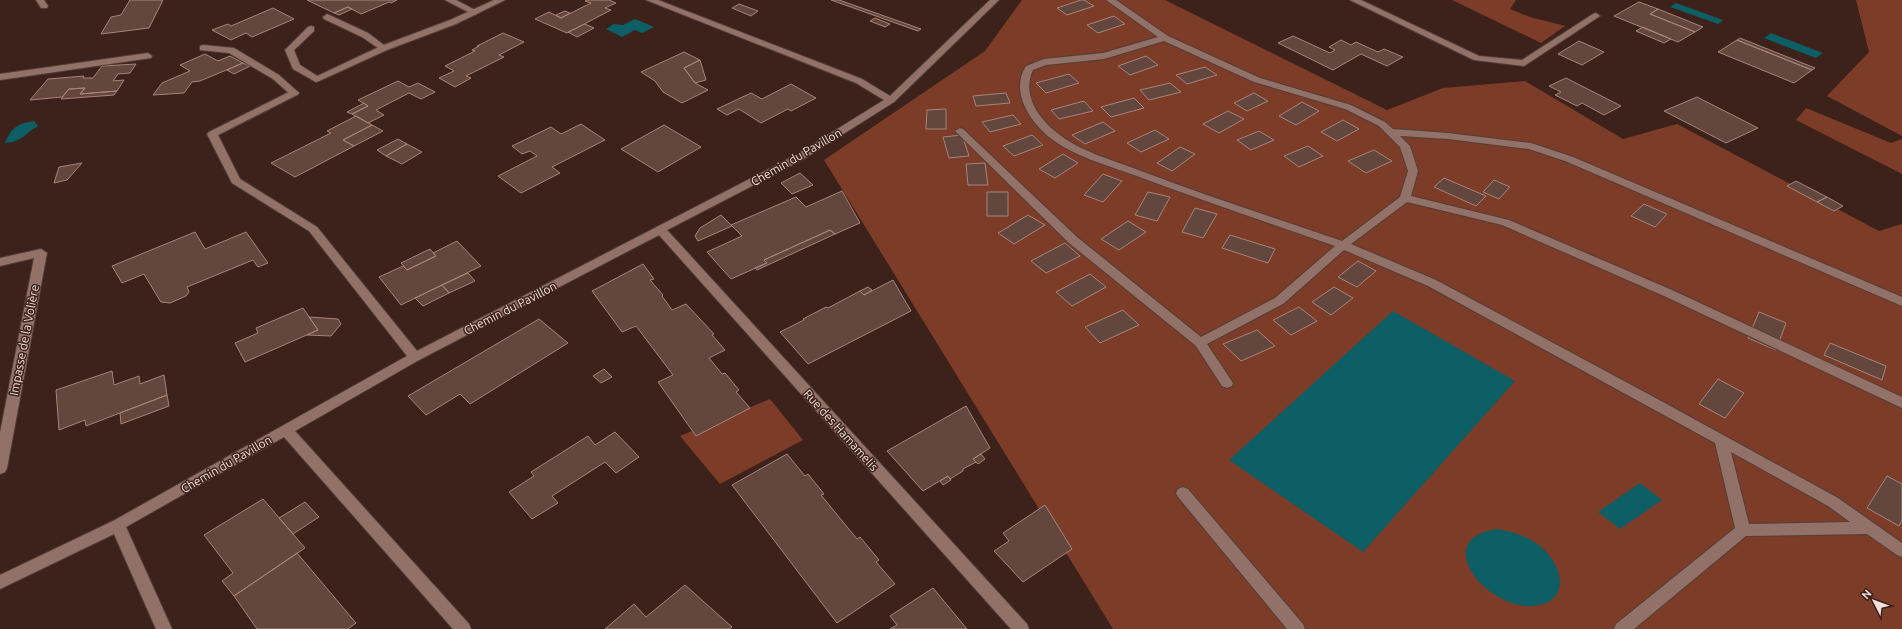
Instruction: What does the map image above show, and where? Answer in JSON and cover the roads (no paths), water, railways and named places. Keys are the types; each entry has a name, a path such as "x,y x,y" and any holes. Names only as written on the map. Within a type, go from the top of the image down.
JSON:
{"street":[{"path":"449,0 475,12"},
{"path":"311,29 289,50 296,67 316,79 384,48 475,12 501,0"},
{"path":"650,0 859,81 891,100"},
{"name":"Chemin du Pavillon","path":"0,582 118,525 415,357 798,158 891,100 995,0"},
{"path":"1110,0 1165,38 1257,80 1348,107 1382,124 1405,146 1413,171 1405,198 1343,245 1279,301 1200,343"},
{"path":"1354,0 1477,58 1524,63 1596,16"},
{"path":"327,17 365,35 384,48"},
{"path":"1165,38 1104,56 1044,62 1029,68 1024,79 1025,96 1036,119 1053,135 1082,152 1175,187 1343,245 1432,283 1833,502 1902,552"},
{"path":"203,48 231,50 276,77 294,93 212,134 236,180 313,229 415,357"},
{"path":"0,77 148,56"},
{"path":"960,131 1073,240 1200,343 1228,382"},
{"path":"1390,132 1448,136 1531,146 1568,160 1902,302"},
{"path":"1405,198 1505,222 1668,293 1902,403"},
{"name":"Rue des Hamamelis","path":"661,230 1021,629"},
{"name":"Impasse de la Volière","path":"0,262 41,254 0,468"},
{"path":"286,430 463,629"},
{"path":"1720,440 1743,530"},
{"path":"1183,493 1297,629"},
{"path":"118,525 164,629"},
{"path":"1622,629 1743,530 1870,528"}],"water":[{"path":"1676,3 1723,20 1718,24 1670,7"},
{"path":"635,19 654,27 642,33 635,30 622,37 606,29 614,24 623,25"},
{"path":"1771,33 1823,53 1816,58 1764,38"},
{"path":"34,121 38,126 19,139 5,143 16,127 24,123"},
{"path":"1393,311 1515,381 1363,552 1229,460"},
{"path":"1640,483 1662,500 1620,529 1598,512"},
{"path":"1497,529 1526,537 1536,543 1549,555 1559,574 1560,584 1558,592 1552,599 1543,604 1530,606 1513,603 1496,596 1482,585 1472,572 1466,558 1468,545 1477,535"}]}
